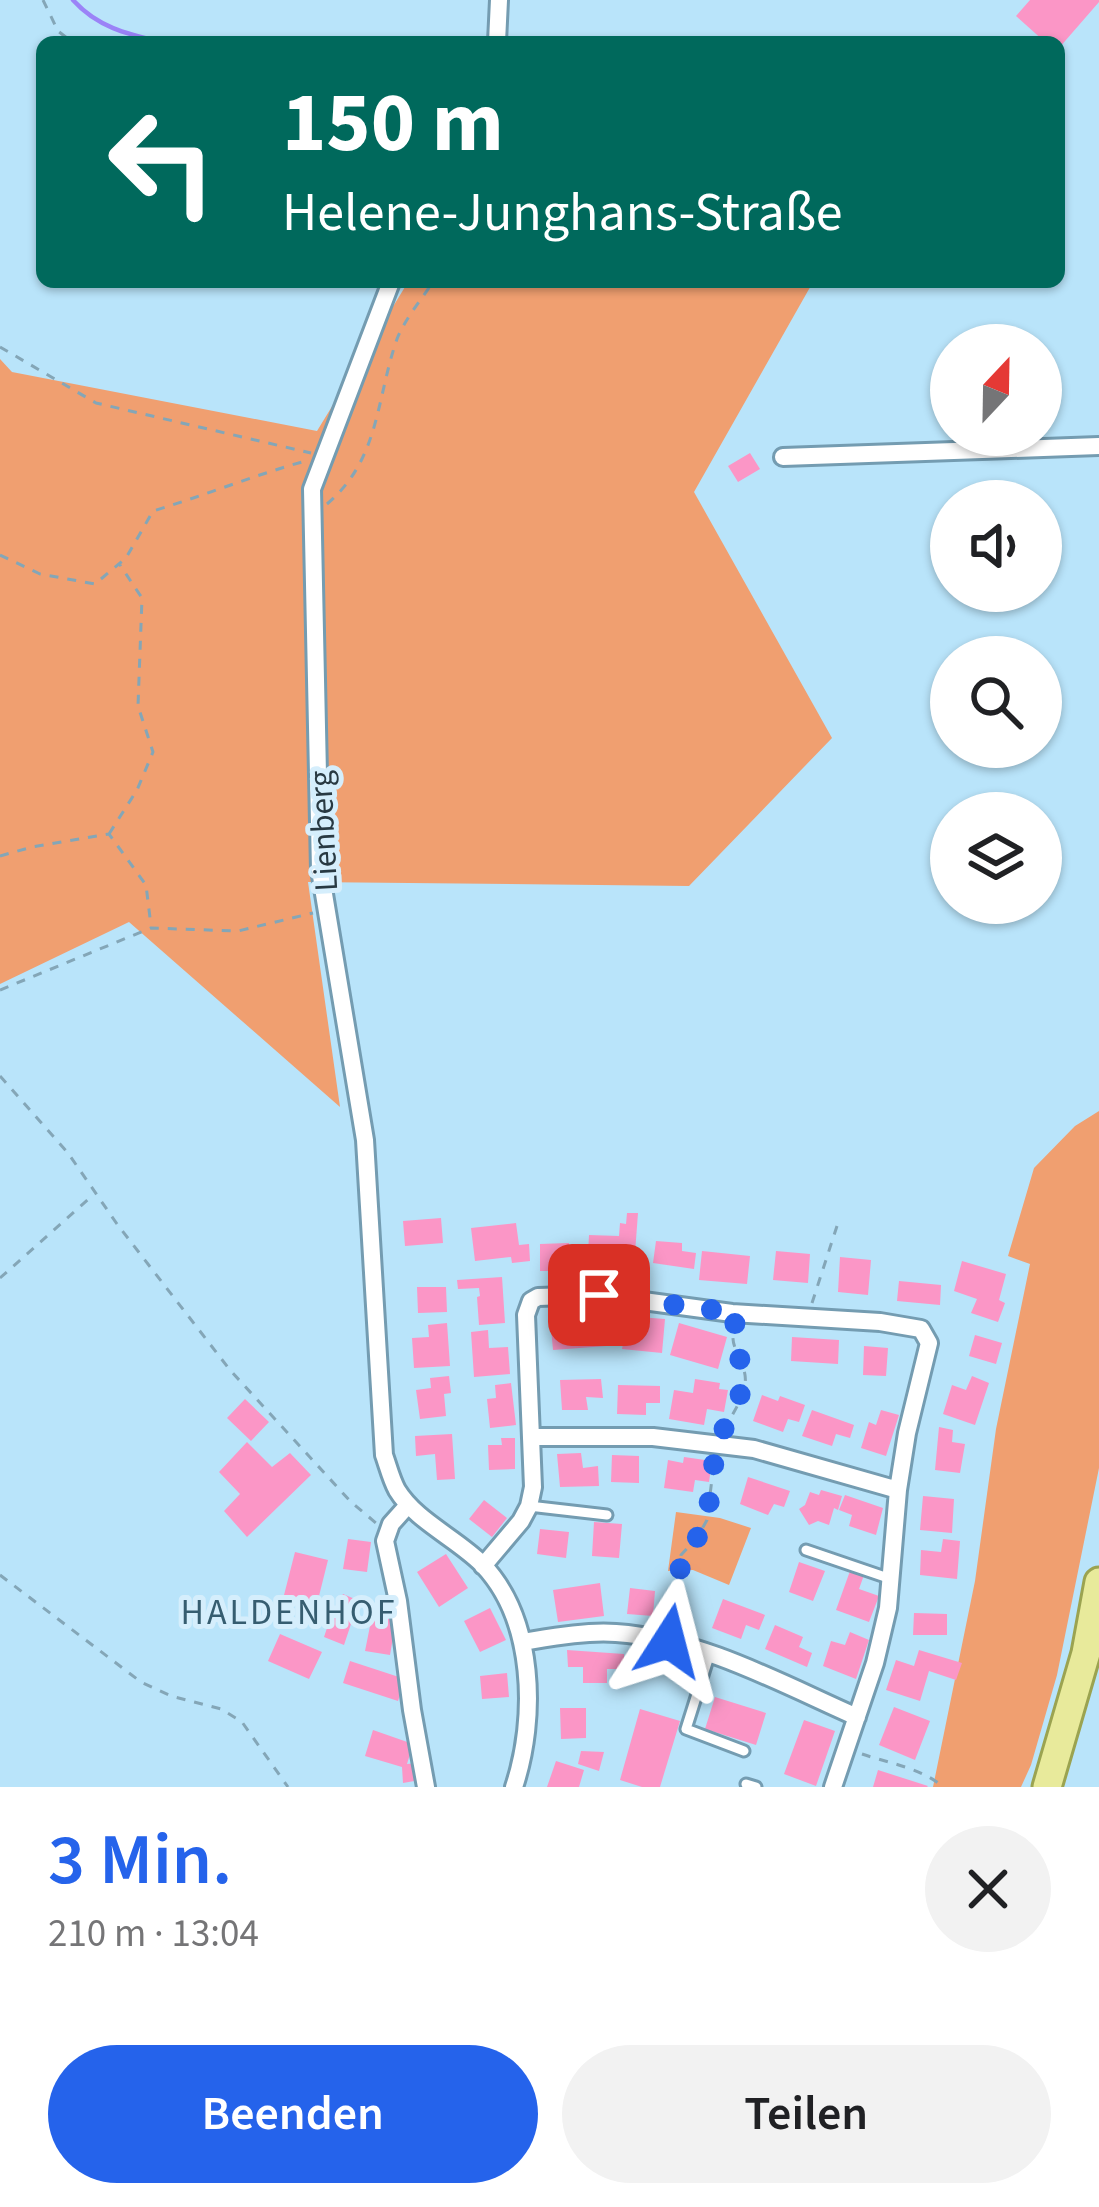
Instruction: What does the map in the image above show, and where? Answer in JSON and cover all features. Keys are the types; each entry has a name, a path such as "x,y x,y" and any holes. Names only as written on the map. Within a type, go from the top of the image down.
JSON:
{"main road":[{"path":"1047,1787 1086,1653 1099,1582"}],"street":[{"path":"497,36 499,0"},
{"name":"Lienberg","path":"389,288 312,489 320,869 365,1141 384,1454 396,1488 408,1505"},
{"path":"783,457 1099,446"},
{"path":"483,1566 511,1535 529,1506 533,1487 526,1315 531,1300 599,1295 921,1329 928,1338 898,1490 888,1608 875,1663 833,1787"},
{"path":"532,1437 653,1437 754,1449 898,1490"},
{"path":"426,1787 386,1549 387,1532 408,1505 483,1566 515,1616 525,1672 526,1735 514,1787"},
{"path":"522,1642 616,1633 669,1641 710,1653 857,1717"}],"lane":[{"path":"529,1506 607,1515"},
{"path":"806,1550 891,1579"},
{"path":"710,1653 686,1729 744,1751"}],"path":[{"path":"43,0 64,36"},
{"path":"313,518 348,487 375,428 398,335 429,288"},
{"path":"0,347 96,403 325,456"},
{"path":"0,555 40,574 95,584 126,558 153,512 261,473 325,456"},
{"path":"0,856 109,834 137,790 152,752 138,706 142,598 119,563"},
{"path":"109,834 146,885 151,928"},
{"path":"0,991 151,928 238,931 326,910"},
{"path":"0,1076 68,1153 230,1370 351,1502 387,1532"},
{"path":"0,1278 95,1193"},
{"path":"808,1316 837,1226"},
{"path":"669,1641 681,1555 707,1520 716,1446 746,1382 731,1337 738,1313"},
{"path":"0,1575 141,1682 221,1709 242,1722 288,1787"},
{"path":"845,1749 934,1779 943,1787"}],"shaded area":[{"path":"404,288 810,288 694,492 832,738 689,886 308,882 340,1107 129,922 0,984 0,359 12,372 317,431"},
{"path":"1099,1111 1099,1468 1057,1675 1021,1787 933,1787 975,1581 996,1429 1030,1264 1008,1256 1034,1168 1075,1126"},
{"path":"676,1512 751,1528 729,1585 693,1570 668,1571"}],"building":[{"path":"1030,0 1099,0 1065,41 1065,36 1038,36 1016,16"},
{"path":"750,453 760,469 738,482 728,466"},
{"path":"627,1213 638,1213 635,1253 623,1252 622,1275 587,1273 589,1235 619,1236"},
{"path":"441,1218 443,1243 405,1246 403,1221"},
{"path":"516,1223 519,1245 529,1244 530,1261 512,1263 511,1257 475,1261 471,1228"},
{"path":"656,1241 682,1243 682,1251 696,1253 694,1269 653,1263"},
{"path":"569,1243 569,1263 581,1263 581,1279 563,1279 563,1271 540,1271 540,1244"},
{"path":"702,1251 750,1256 747,1284 699,1280"},
{"path":"776,1251 810,1254 808,1283 773,1280"},
{"path":"840,1257 871,1260 868,1295 838,1292"},
{"path":"962,1261 1006,1274 999,1300 1005,1303 998,1322 971,1313 977,1299 954,1291"},
{"path":"502,1277 505,1323 479,1325 479,1288 458,1289 457,1280"},
{"path":"899,1281 941,1285 940,1305 897,1301"},
{"path":"417,1287 446,1287 447,1312 418,1313"},
{"path":"603,1313 606,1346 553,1350 550,1317"},
{"path":"612,1315 665,1319 662,1353 622,1349 624,1338 610,1336"},
{"path":"447,1323 450,1366 414,1368 412,1338 429,1337 428,1325"},
{"path":"679,1323 727,1337 718,1369 670,1355"},
{"path":"488,1330 489,1348 508,1347 510,1374 474,1377 471,1332"},
{"path":"975,1335 1002,1343 996,1364 969,1356"},
{"path":"792,1337 839,1340 838,1364 791,1361"},
{"path":"864,1346 888,1348 886,1376 863,1375"},
{"path":"449,1376 451,1393 444,1394 446,1416 420,1419 416,1390 431,1388 430,1378"},
{"path":"972,1376 989,1383 975,1425 943,1414 952,1385 966,1390"},
{"path":"601,1379 603,1398 586,1397 588,1410 562,1410 560,1380"},
{"path":"695,1379 720,1383 719,1389 728,1390 724,1412 707,1409 704,1425 669,1419 674,1390 693,1393"},
{"path":"511,1383 516,1425 490,1428 487,1399 496,1398 495,1385"},
{"path":"618,1385 660,1386 660,1403 646,1403 646,1415 617,1414"},
{"path":"762,1395 805,1405 799,1422 788,1419 783,1432 753,1421"},
{"path":"245,1399 269,1422 251,1441 227,1418"},
{"path":"812,1410 854,1425 850,1438 836,1434 832,1446 802,1436"},
{"path":"881,1410 899,1415 886,1456 861,1448 869,1422 876,1425"},
{"path":"939,1427 953,1430 952,1442 965,1444 960,1473 935,1470"},
{"path":"452,1434 455,1479 437,1480 435,1454 416,1456 415,1436"},
{"path":"501,1438 515,1438 515,1469 489,1470 488,1445 502,1445"},
{"path":"247,1442 272,1467 290,1453 311,1475 247,1537 224,1511 240,1494 219,1472"},
{"path":"581,1453 583,1468 598,1466 599,1486 560,1487 557,1454"},
{"path":"612,1455 639,1456 639,1483 611,1482"},
{"path":"684,1457 712,1461 709,1482 695,1480 693,1492 664,1488 668,1460 683,1463"},
{"path":"748,1477 790,1491 784,1507 774,1504 768,1515 740,1504"},
{"path":"821,1490 842,1496 838,1510 834,1508 829,1525 818,1521 809,1525 799,1509 810,1492 819,1495"},
{"path":"845,1495 883,1508 876,1535 849,1526 852,1515 839,1510"},
{"path":"923,1496 954,1499 952,1533 920,1530"},
{"path":"484,1500 507,1518 492,1537 469,1519"},
{"path":"594,1522 622,1524 619,1558 592,1556"},
{"path":"540,1529 569,1532 566,1558 537,1554"},
{"path":"348,1539 371,1542 367,1572 343,1569"},
{"path":"943,1539 960,1541 957,1579 920,1575 921,1550 941,1552"},
{"path":"295,1552 328,1560 316,1608 283,1599"},
{"path":"446,1554 468,1588 439,1607 417,1572"},
{"path":"799,1562 825,1571 813,1601 789,1592"},
{"path":"850,1571 864,1575 859,1589 879,1596 869,1622 836,1610"},
{"path":"600,1583 604,1616 558,1622 553,1590"},
{"path":"630,1588 655,1591 653,1616 627,1614"},
{"path":"343,1594 362,1602 356,1618 336,1610"},
{"path":"723,1599 765,1615 759,1630 746,1625 741,1639 712,1628"},
{"path":"490,1608 506,1640 480,1652 464,1621"},
{"path":"332,1613 352,1621 344,1645 324,1637"},
{"path":"914,1613 947,1614 947,1635 913,1635"},
{"path":"372,1616 396,1620 390,1655 365,1651"},
{"path":"775,1625 803,1637 799,1647 812,1653 807,1667 765,1649"},
{"path":"850,1632 869,1640 856,1679 823,1666 831,1641 845,1645"},
{"path":"280,1634 322,1652 309,1679 268,1661"},
{"path":"567,1650 624,1654 624,1669 607,1669 607,1683 583,1683 583,1667 568,1667"},
{"path":"919,1650 962,1663 956,1680 929,1671 920,1701 886,1690 896,1660 914,1666"},
{"path":"350,1661 405,1679 398,1701 343,1683"},
{"path":"507,1673 509,1697 482,1699 480,1676"},
{"path":"715,1697 766,1713 756,1745 705,1729"},
{"path":"894,1707 930,1721 915,1760 879,1745"},
{"path":"560,1708 586,1708 586,1738 561,1739"},
{"path":"640,1709 680,1721 660,1787 620,1780"},
{"path":"804,1720 835,1731 816,1786 784,1774"},
{"path":"373,1730 413,1744 407,1764 417,1763 420,1780 403,1783 402,1767 365,1756"},
{"path":"581,1751 604,1752 599,1771 578,1764"},
{"path":"556,1761 584,1770 579,1787 547,1787"},
{"path":"878,1770 928,1786 873,1787"}],"waterway":[{"path":"73,0 102,23 139,36"}],"district":[{"name":"HALDENHOF","path":"289,1611"}],"route":[{"path":"599,1295 738,1313 731,1337 746,1382 716,1446 707,1520 681,1555 669,1641"}]}
